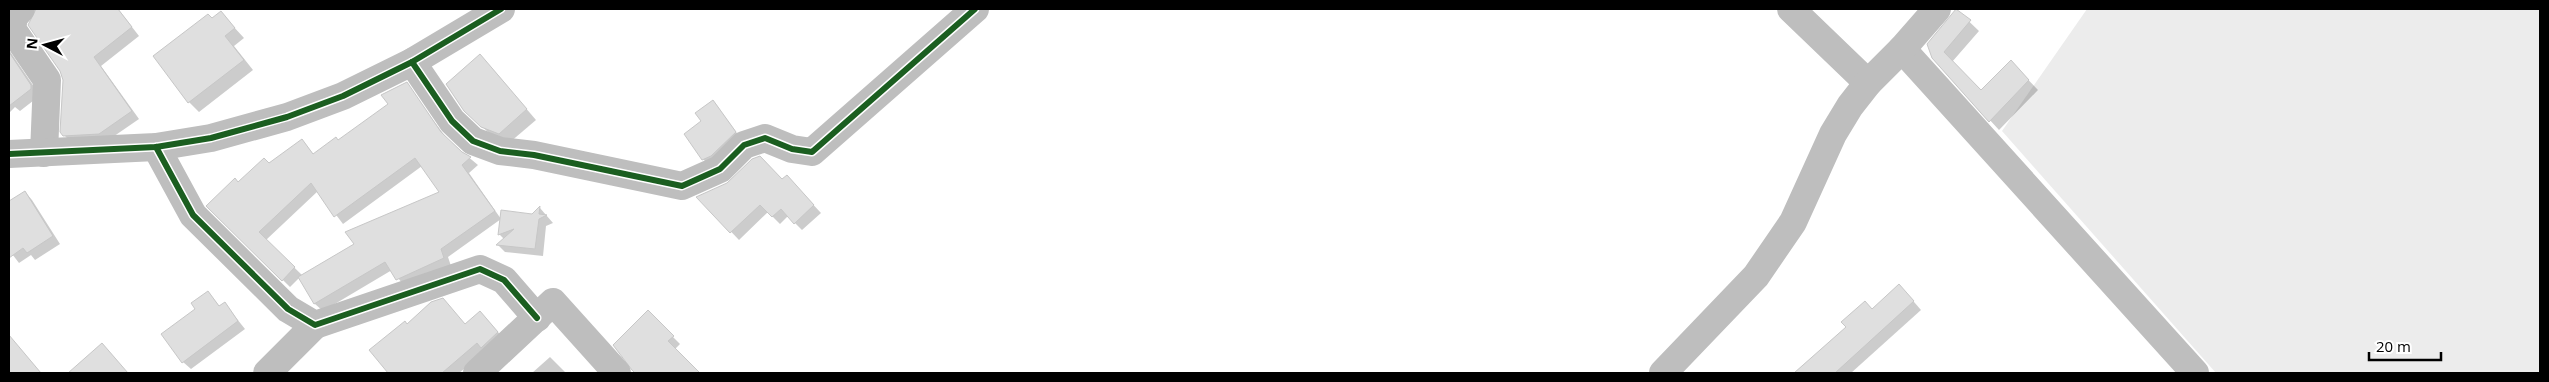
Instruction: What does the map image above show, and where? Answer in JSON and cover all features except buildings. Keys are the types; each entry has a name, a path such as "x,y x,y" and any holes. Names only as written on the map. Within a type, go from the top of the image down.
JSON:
{"street":[{"path":"22,9 14,17 12,29 47,80 44,152"},
{"path":"9,154 156,147 211,138 287,117 343,96 412,62 501,9"},
{"path":"412,62 452,121 473,141 487,148 534,155 682,186 720,169 744,145 764,138 792,149 812,152 976,9"},
{"path":"1790,9 1868,83"},
{"path":"1663,373 1756,276 1793,222 1833,134 1868,83 1902,50 1937,9"},
{"path":"1902,50 2195,373"},
{"path":"156,147 194,215 288,309 315,325"},
{"path":"267,373 315,325 480,269 504,280 537,318"},
{"path":"477,373 553,302 617,373"}],"shaded area":[{"path":"2087,9 2540,9 2540,373 2216,373 2002,131"}],"cycle path":[{"path":"9,154 156,147 211,138 287,117 343,96 412,62 501,9"},
{"path":"412,62 452,121 473,141 500,151 534,155 682,186 720,169 744,145 765,138 792,149 812,152 975,9"},
{"path":"156,147 193,215 288,309 315,325 480,269 504,280 537,318"}]}
